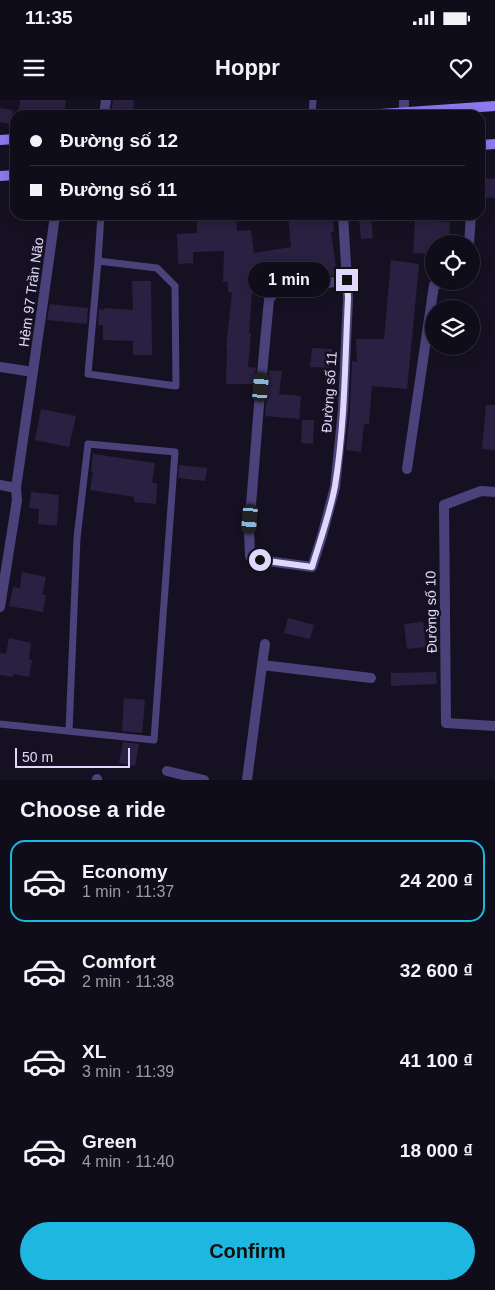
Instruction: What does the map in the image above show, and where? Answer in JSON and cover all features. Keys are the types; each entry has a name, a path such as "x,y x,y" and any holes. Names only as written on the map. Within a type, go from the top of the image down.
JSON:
{"main road":[{"path":"476,110 495,106"}],"street":[{"name":"Hẻm 97 Trần Não","path":"0,607 17,500 16,488 55,220"},
{"name":"Đường số 11","path":"343,220 347,280 348,298 343,410 334,488 312,567 260,560 250,556 249,530 269,300 274,291 347,280"},
{"path":"470,235 471,220"},
{"path":"407,469 433,290"},
{"path":"0,367 33,372"},
{"path":"0,486 16,488"},
{"name":"Đường số 10","path":"495,492 481,491 444,504 446,723 495,726"},
{"path":"247,780 264,644"},
{"path":"262,665 372,678"},
{"path":"167,772 204,780"}],"lane":[{"path":"98,261 157,268 175,286 176,386 88,374 101,220"},
{"path":"0,724 154,740 175,452 88,444 77,538 69,731"}],"building":[{"path":"20,100 66,100 65,110 19,110"},
{"path":"113,100 134,100 133,110 112,110"},
{"path":"0,108 13,110 10,110 10,124 0,122"},
{"path":"485,178 495,179 495,198 485,197"},
{"path":"197,220 236,220 237,231 251,230 254,253 291,247 288,220 333,220 334,232 331,232 337,275 306,279 305,273 294,274 293,268 259,273 258,293 252,293 249,333 251,333 248,367 256,368 254,384 226,384 226,347 232,293 228,292 228,282 223,282 224,251 193,252 193,263 178,264 177,234 197,233"},
{"path":"359,220 371,220 373,238 361,239"},
{"path":"415,220 450,222 449,235 425,235 425,254 413,253"},
{"path":"391,260 419,264 407,389 372,386 369,424 364,424 361,452 346,450 352,361 357,362 356,339 384,339"},
{"path":"132,281 151,281 152,355 133,355 133,341 103,340 103,325 98,325 99,309 133,310"},
{"path":"50,304 88,308 87,324 47,320"},
{"path":"312,348 332,349 330,368 310,367"},
{"path":"269,370 282,371 279,394 301,396 299,419 265,416"},
{"path":"486,405 495,405 495,450 482,449"},
{"path":"41,409 76,416 69,447 35,440"},
{"path":"302,420 314,420 313,444 301,443"},
{"path":"93,454 155,463 152,483 157,483 156,504 134,502 134,497 90,490"},
{"path":"179,465 207,468 205,481 178,478"},
{"path":"31,492 59,495 57,526 38,524 39,509 29,508"},
{"path":"22,572 46,577 42,595 46,595 43,612 9,606 13,587 20,588"},
{"path":"288,618 314,625 310,639 284,633"},
{"path":"423,622 426,647 407,649 404,624"},
{"path":"9,638 31,643 29,659 32,660 29,677 13,674 13,677 0,675 0,653 6,654"},
{"path":"436,672 437,684 391,686 391,673"},
{"path":"124,698 145,700 142,733 122,731"},
{"path":"123,742 139,744 135,766 119,763"}],"route":[{"path":"260,560 312,567 322,536 334,488 343,410 348,298 347,280"}]}
